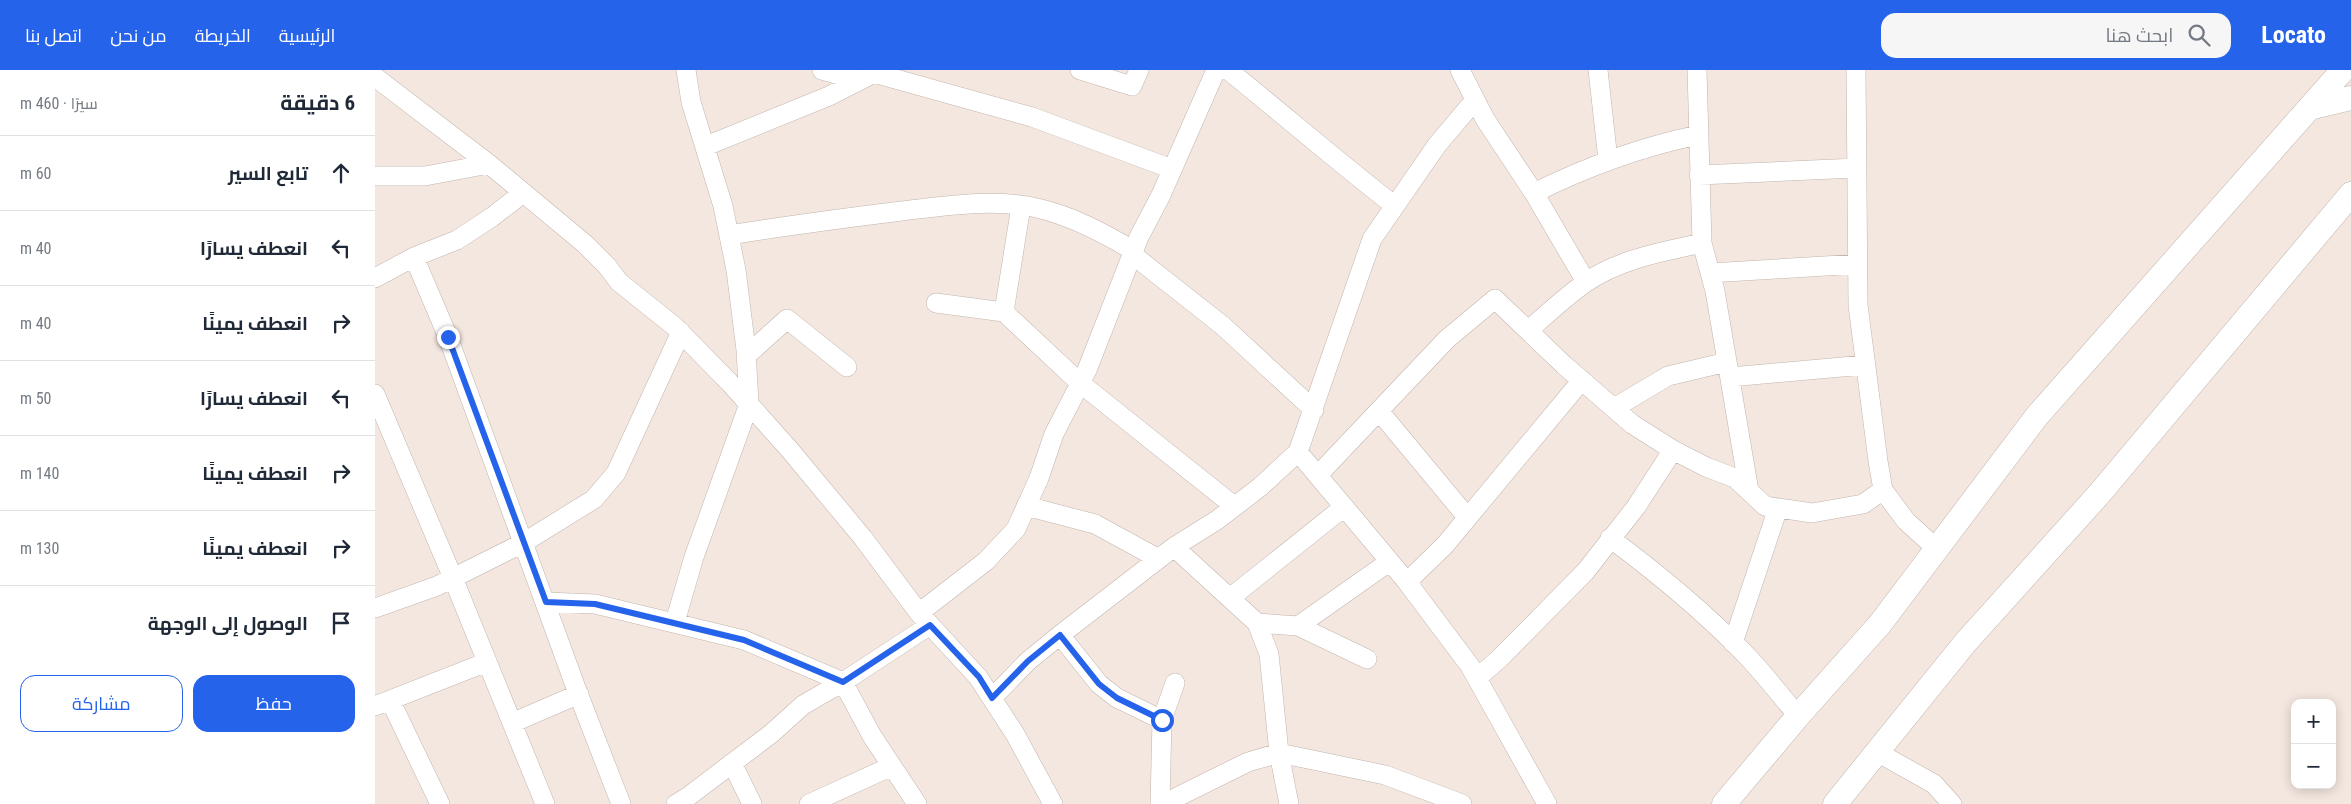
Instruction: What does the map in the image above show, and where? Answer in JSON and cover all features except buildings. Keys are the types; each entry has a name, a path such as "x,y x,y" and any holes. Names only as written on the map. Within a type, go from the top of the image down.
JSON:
{"main road":[{"path":"1724,804 1798,716 1880,624 2037,416 2313,107 2343,70"},
{"path":"2313,107 2351,98"},
{"path":"1835,804 1965,643 2100,493 2351,194"}],"street":[{"path":"675,622 697,548 749,404 746,356 736,270 706,146 691,102 686,70"},
{"path":"822,70 854,78"},
{"path":"1080,70 1135,78"},
{"path":"675,804 689,796 772,733 803,705 843,682 925,619 1016,529 1054,434 1080,383 1133,253 1216,70"},
{"path":"1228,70 1273,106 1305,135 1395,206"},
{"path":"1460,70 1485,119 1534,193 1586,282"},
{"path":"1598,70 1607,160"},
{"path":"1697,70 1702,243 1710,273 1729,370 1749,492"},
{"path":"1856,70 1857,305 1883,490 1906,520 1937,549"},
{"path":"706,146 854,78 877,71 1032,117 1172,169"},
{"path":"375,77 489,164 585,244 607,266 619,282 681,332 749,404 863,538 925,619 979,677 1015,734 1053,804"},
{"path":"992,698 1028,661 1060,635 1174,547 1260,488 1298,452 1372,239 1437,145 1475,100"},
{"path":"1534,193 1607,160 1698,135"},
{"path":"375,176 425,176 489,164"},
{"path":"1699,175 1856,168"},
{"path":"375,278 414,257 457,240 492,217 523,193"},
{"path":"729,236 787,226 956,205 1037,208 1077,222 1133,253 1223,326 1314,410"},
{"path":"1004,312 1021,206"},
{"path":"1529,330 1586,282 1636,259 1702,243"},
{"path":"414,257 448,337 621,804"},
{"path":"1710,273 1857,264"},
{"path":"1318,475 1447,338 1495,299 1581,380 1632,424 1673,450 1706,467 1735,478 1765,506 1812,513 1863,504 1883,490"},
{"path":"936,303 1004,312 1080,383 1235,506"},
{"path":"746,356 787,319 847,367"},
{"path":"375,608 437,586 523,543 595,499 616,473 681,332"},
{"path":"1614,408 1668,376 1729,370 1864,364"},
{"path":"1407,582 1445,545 1581,380"},
{"path":"375,394 379,416 453,578 545,804"},
{"path":"1379,411 1467,517"},
{"path":"1477,678 1499,659 1585,572 1636,507 1673,450"},
{"path":"1298,452 1440,623 1477,678 1547,804"},
{"path":"1026,506 1095,524 1159,559"},
{"path":"1230,598 1344,507"},
{"path":"1733,642 1779,508"},
{"path":"1611,538 1662,577 1733,642 1798,716"},
{"path":"1174,547 1257,623 1269,654 1279,753 1289,804"},
{"path":"1298,626 1389,562"},
{"path":"546,602 595,604 744,640 843,682 872,736 917,804"},
{"path":"1257,623 1298,626 1367,659"},
{"path":"1060,635 1099,684 1117,698 1162,720"},
{"path":"440,804 383,703 487,662"},
{"path":"1175,683 1162,720 1161,804 1248,762 1279,753 1385,775 1462,804"},
{"path":"512,723 579,694"},
{"path":"1877,752 1934,784 1952,804"},
{"path":"732,763 752,804"},
{"path":"809,804 892,766"}],"route":[{"path":"448,337 507,501 546,602 595,604 744,640 843,682 930,625 979,677 992,698 1028,661 1060,635 1099,684 1117,698 1162,720"}]}
